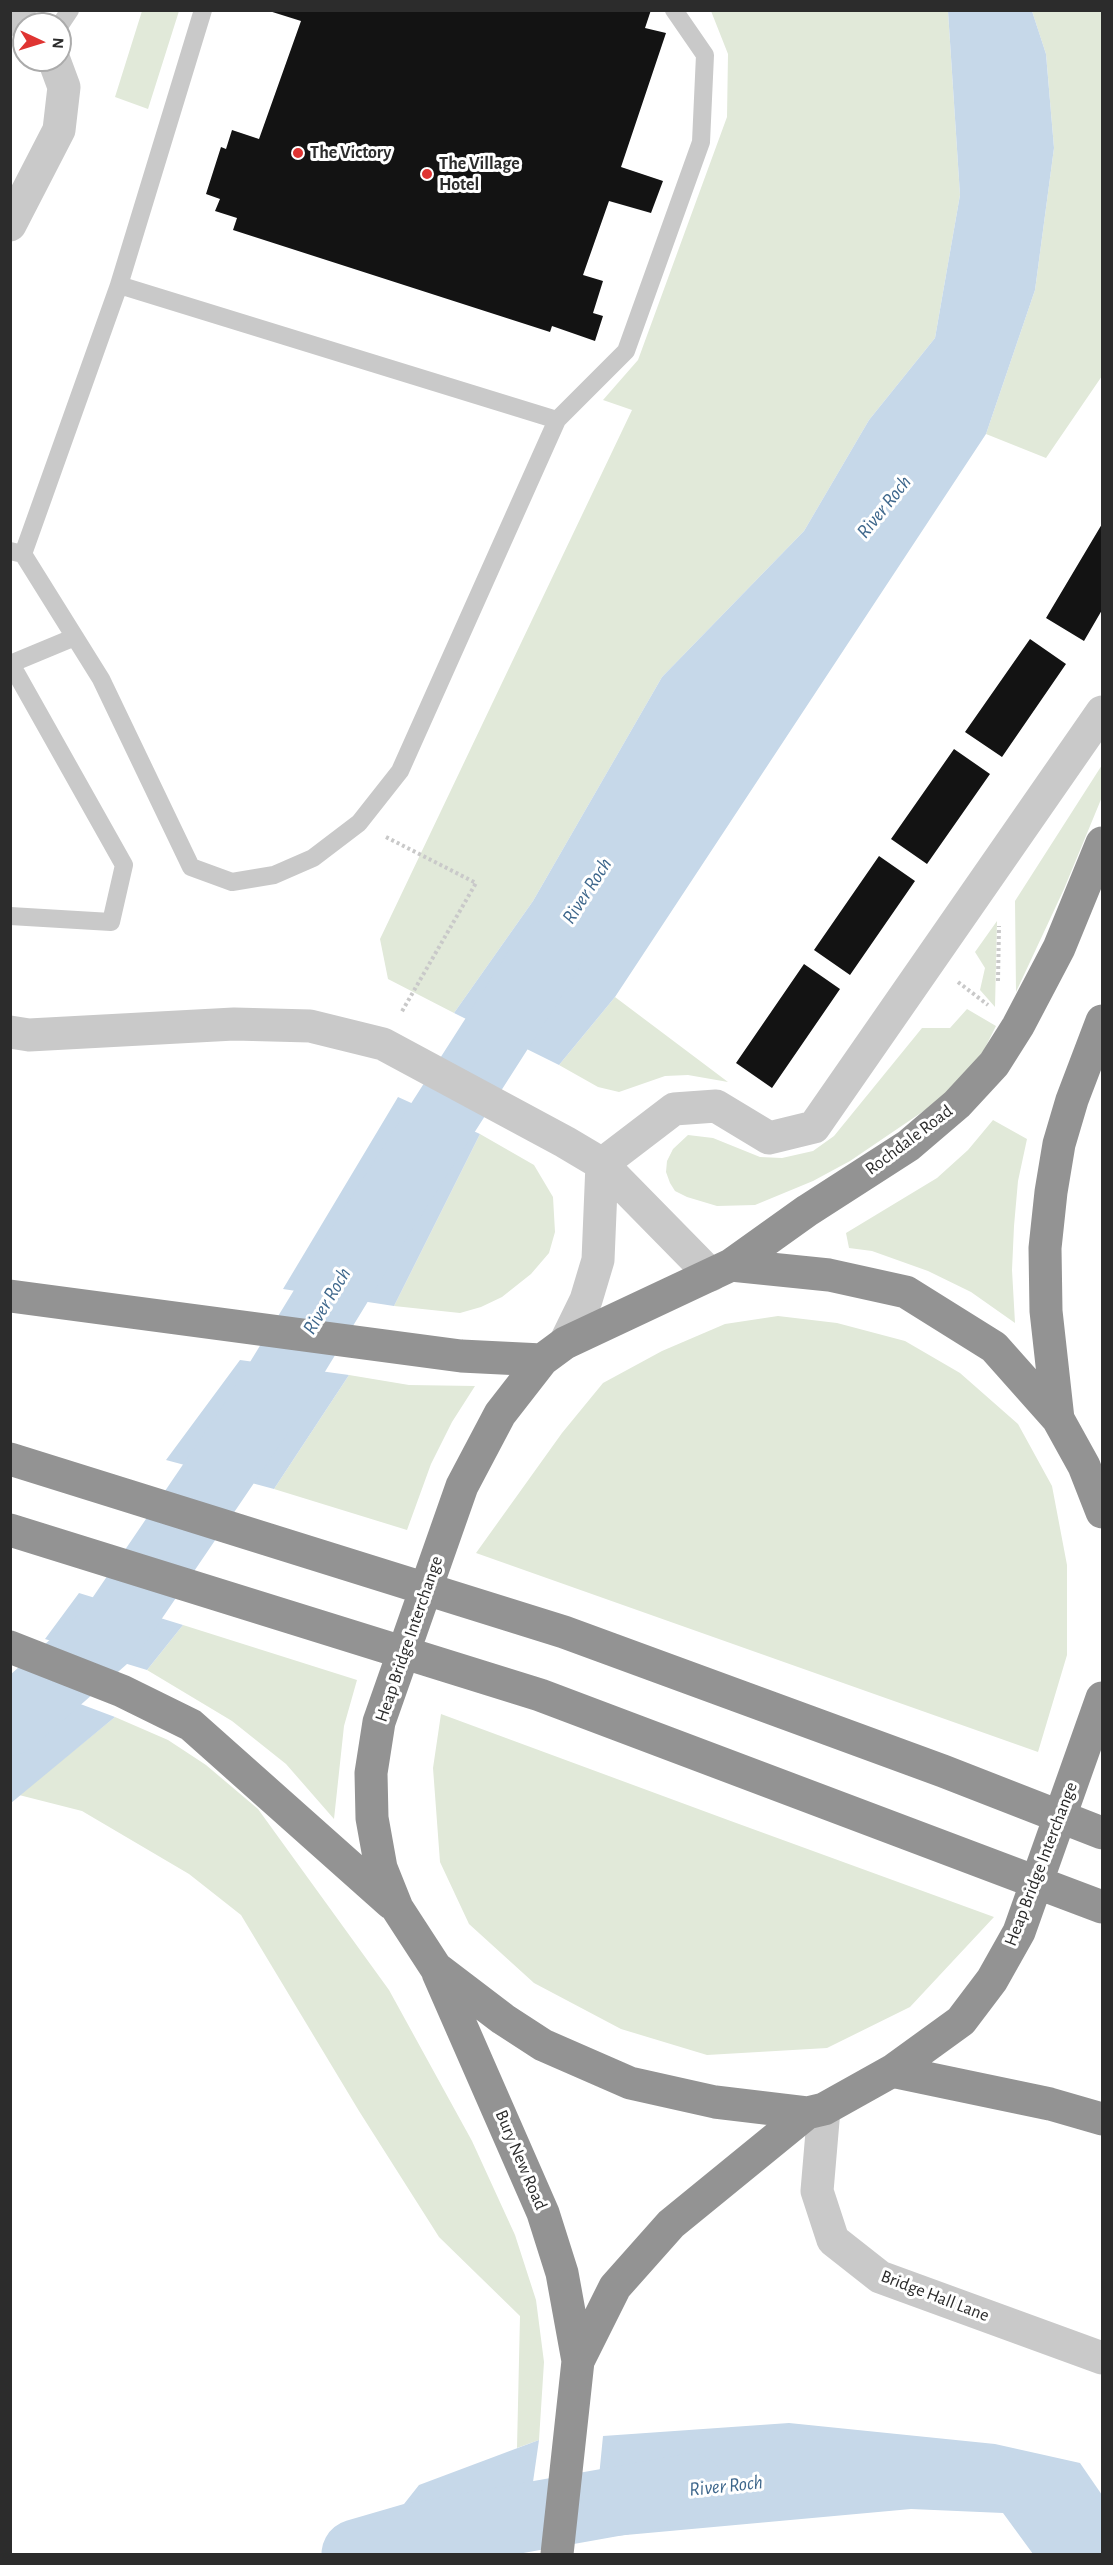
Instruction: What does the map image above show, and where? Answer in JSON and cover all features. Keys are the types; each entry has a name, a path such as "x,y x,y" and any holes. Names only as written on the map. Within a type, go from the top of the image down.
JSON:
{"highway":[{"name":"Rochdale Road","path":"721,1270 909,1145 957,1104 994,1064 1018,1026 1059,948 1102,843"},
{"path":"1058,1419 1046,1311 1045,1248 1051,1192 1059,1144 1102,1021"},
{"name":"Heap Bridge Interchange","path":"721,1270 554,1351 500,1414 462,1486 379,1722 370,1773 372,1818 381,1868 397,1908 436,1968 503,2019 543,2045 630,2083 715,2102 815,2111 892,2071 961,2021 992,1980 1019,1932 1102,1698"},
{"path":"721,1270 829,1275 906,1292 994,1347 1058,1419 1084,1466 1102,1512"},
{"path":"10,1296 461,1356 554,1351"},
{"path":"10,1459 564,1632 943,1771 1102,1833"},
{"path":"10,1530 540,1695 1102,1907"},
{"path":"10,1647 122,1691 191,1725 397,1908"},
{"name":"Bury New Road","path":"436,1968 543,2213 562,2273 578,2361 557,2554"},
{"path":"892,2071 1016,2097 1102,2119"},
{"name":"Bury New Road","path":"578,2361 615,2287 671,2224 815,2111"}],"street":[{"path":"10,225 59,130 64,87 58,72"},
{"path":"602,1164 674,1109 716,1106 769,1138 814,1127 1102,712"},
{"path":"10,1032 29,1035 234,1024 310,1026 383,1044 602,1164 721,1270"},
{"path":"554,1351 586,1300 598,1260 602,1164"},
{"name":"Bridge Hall Lane","path":"815,2111 817,2191 833,2240 880,2277 1102,2358"}],"lane":[{"path":"203,10 118,285 17,553 101,679 191,867 232,882 274,875 313,858 359,823 400,771 557,420 626,351 701,142 705,55 674,10"},
{"path":"118,285 557,420"},
{"path":"10,916 111,922 124,865 11,664 75,638"}],"path":[{"path":"359,823 476,883 383,1044"},
{"path":"983,884 1000,914 998,990"},
{"path":"966,988 990,1006"}],"green space":[{"path":"142,11 179,11 148,109 115,97"},
{"path":"711,11 948,11 960,195 935,338 869,420 804,531 662,677 533,901 454,1013 388,979 380,939 632,410 603,400 638,360 727,117 728,54"},
{"path":"1032,11 1102,11 1102,376 1046,458 986,434 1035,290 1054,148 1046,54"},
{"path":"1102,765 1102,797 1064,889 1016,992 1015,901"},
{"path":"997,921 995,1007 980,990 985,968 975,952"},
{"path":"615,997 728,1082 688,1075 665,1076 619,1092 598,1087 559,1065"},
{"path":"967,1009 996,1026 984,1050 964,1076 934,1104 850,1161 813,1181 755,1205 717,1206 687,1197 675,1191 670,1183 666,1172 667,1161 673,1149 688,1135 713,1138 760,1157 782,1158 813,1151 834,1136 922,1028 950,1028"},
{"path":"993,1120 1027,1139 1018,1181 1014,1226 1012,1270 1015,1323 971,1292 928,1271 872,1251 849,1248 846,1233 937,1178 968,1150"},
{"path":"480,1134 534,1165 553,1197 555,1232 549,1253 531,1274 502,1297 481,1307 460,1313 394,1306"},
{"path":"778,1316 837,1323 905,1341 960,1373 1018,1424 1052,1486 1067,1565 1067,1655 1038,1752 476,1553 562,1433 603,1383 662,1351 725,1324"},
{"path":"349,1375 409,1385 475,1386 452,1422 431,1464 407,1530 274,1489"},
{"path":"183,1625 357,1680 344,1726 334,1819 286,1764 232,1721 147,1670"},
{"path":"441,1714 994,1917 910,2007 827,2048 707,2055 621,2029 534,1983 469,1924 440,1862 433,1768"},
{"path":"115,1717 168,1740 206,1765 258,1809 389,1990 472,2141 515,2235 536,2300 544,2362 539,2440 517,2448 520,2316 439,2237 359,2111 241,1915 189,1874 82,1811 19,1795"}],"water":[{"path":"948,11 1032,11 1046,54 1054,148 1035,290 986,434 615,997 559,1065 454,1013 533,901 662,677 804,531 869,420 935,338 960,195"},
{"path":"398,1097 480,1134 394,1306 283,1289"},
{"path":"240,1360 349,1375 274,1489 166,1460"},
{"path":"79,1593 183,1625 147,1670 45,1639"},
{"path":"11,1678 115,1717 10,1803"},
{"path":"789,2423 995,2444 1080,2463 1102,2495 1102,2554 1033,2554 1003,2513 911,2509 593,2538 603,2436"},
{"path":"539,2440 524,2545 497,2554 327,2554 374,2542 419,2485"}],"building":[{"name":"The Village Hotel","path":"266,10 651,10 645,28 666,33 621,167 663,181 651,213 609,201 583,275 603,281 593,313 603,316 595,341 552,326 550,332 233,230 237,218 215,211 220,199 206,194 221,147 226,149 232,130 259,139 301,21"},
{"path":"1102,524 1102,610 1084,641 1046,618"},
{"path":"1030,639 1066,664 1002,757 965,732"},
{"path":"954,749 990,774 927,864 891,839"},
{"path":"879,856 915,881 850,975 814,950"},
{"path":"804,964 840,989 772,1088 736,1063"}],"waterway":[{"name":"River Roch","path":"10,1721 111,1632 255,1420 373,1227 547,955"},
{"name":"River Roch","path":"356,2554 411,2538 691,2488"}],"place":[{"name":"The Victory","path":"298,153"},
{"name":"The Village Hotel","path":"427,174"}]}
